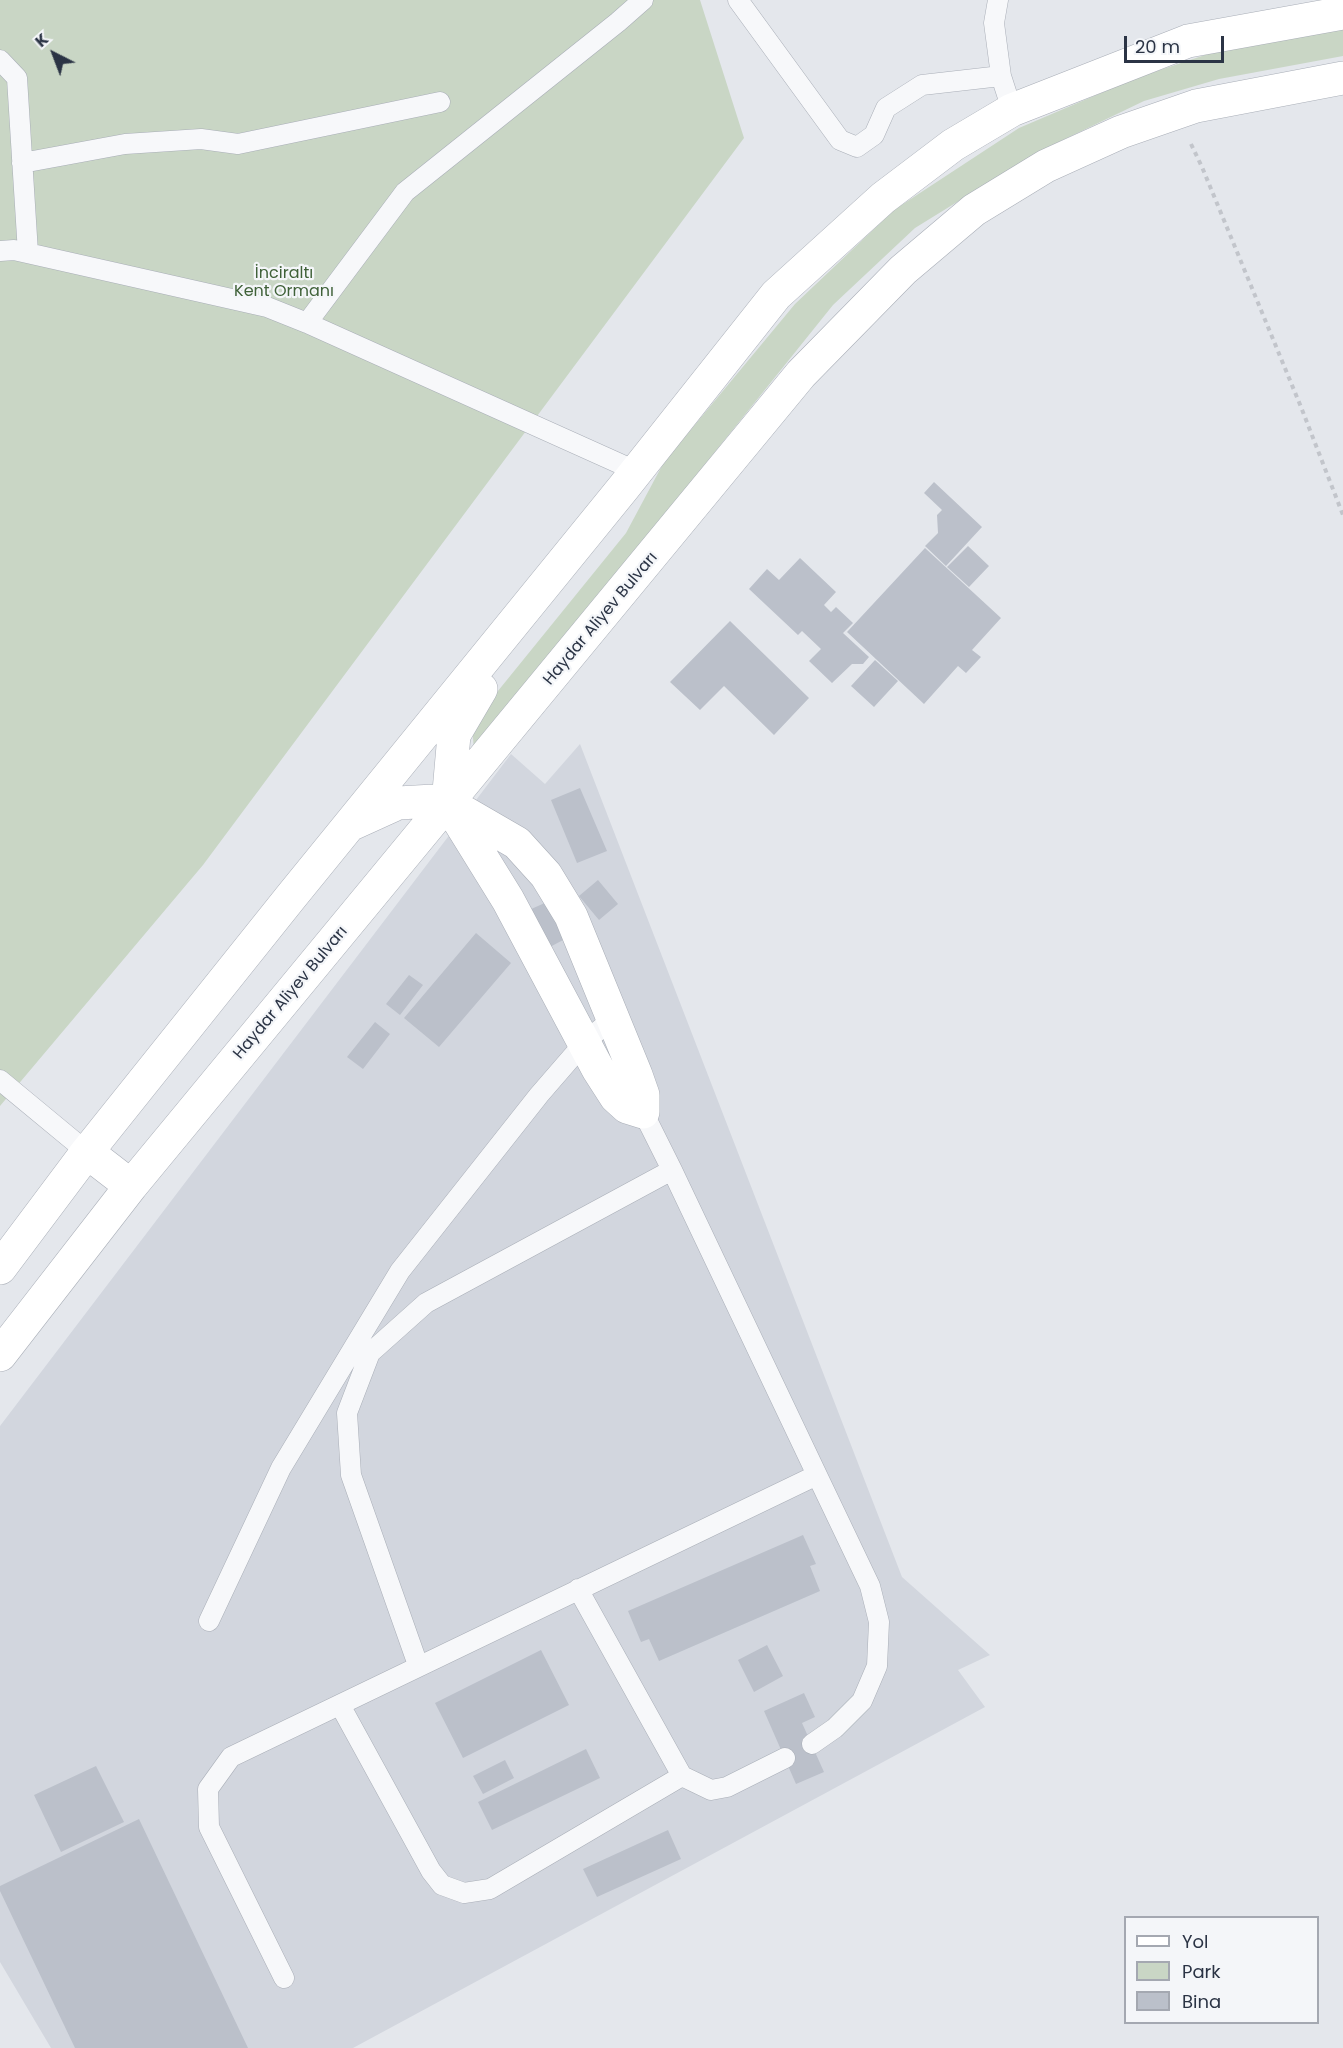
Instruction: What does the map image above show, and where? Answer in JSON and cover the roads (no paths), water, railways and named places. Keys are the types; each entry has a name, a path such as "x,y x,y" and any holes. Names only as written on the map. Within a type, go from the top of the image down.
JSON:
{"main road":[{"path":"0,1268 87,1152 776,295 883,198 953,145 1012,110 1188,41 1343,13"},
{"name":"Haydar Aliyev Bulvarı","path":"0,1355 131,1186 801,374 903,270 974,210 1046,166 1121,132 1196,106 1343,78"},
{"path":"349,825 398,803 434,801 448,803 517,843 546,875 571,916 643,1095 643,1112 627,1107 616,1097 598,1069 508,900 448,803 454,735 476,696 555,597 591,544 630,479"},
{"path":"87,1152 131,1186"}],"lane":[{"path":"308,323 405,192 643,0"},
{"path":"738,0 840,140 857,147 874,135 886,108 922,86 1001,76"},
{"path":"998,0 994,23 1001,76 1012,110"},
{"path":"0,60 17,78 28,254"},
{"path":"22,163 125,144 201,139 238,144 440,102"},
{"path":"0,251 14,250 267,307 308,323 630,479"},
{"path":"209,1621 281,1468 400,1271 538,1095 584,1043 613,1018"},
{"path":"0,1080 87,1152"},
{"path":"643,1112 870,1586 879,1622 877,1666 862,1701 835,1728 812,1744"},
{"path":"418,1665 351,1475 347,1413 370,1353 426,1304 672,1170"},
{"path":"284,1978 209,1827 208,1789 231,1757 418,1665 817,1475"},
{"path":"578,1589 682,1776 711,1790 727,1787 785,1758"},
{"path":"340,1705 431,1871 442,1885 464,1893 490,1889 682,1776"}],"park label":[{"name":"İnciraltı Kent Ormanı","path":"284,283"}]}
